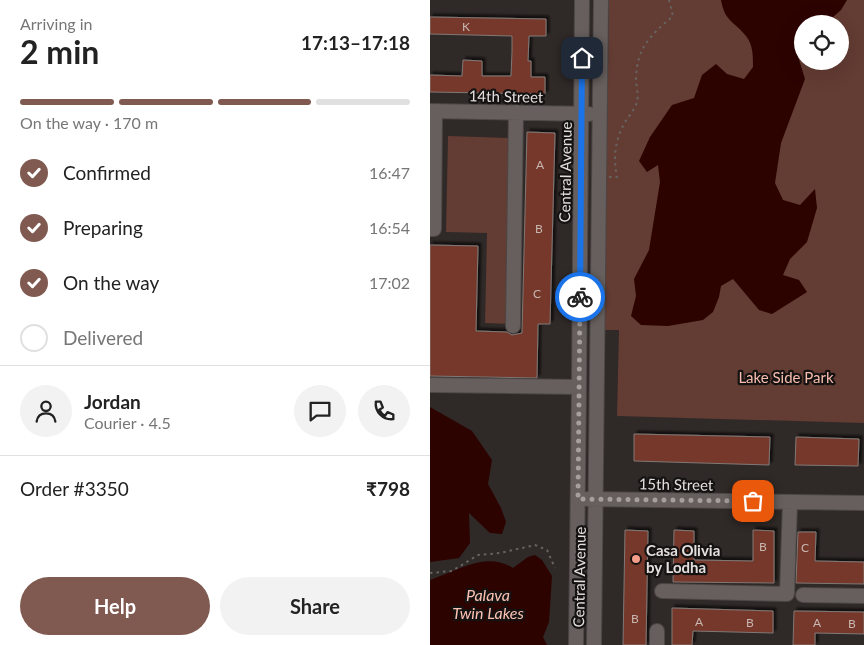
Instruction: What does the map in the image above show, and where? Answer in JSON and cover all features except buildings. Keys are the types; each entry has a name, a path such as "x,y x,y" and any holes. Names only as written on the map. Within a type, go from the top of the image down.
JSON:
{"street":[{"name":"Central Avenue","path":"576,645 582,0"},
{"name":"Central Avenue","path":"594,645 601,0"},
{"name":"14th Street","path":"433,111 600,115"},
{"path":"432,229 433,111"},
{"path":"513,326 516,112"},
{"path":"430,385 579,387"},
{"name":"15th Street","path":"578,499 864,503"},
{"path":"662,591 788,594 790,502"},
{"path":"803,595 864,596"}],"path":[{"path":"599,178 617,177 614,160 616,143 624,123 638,102 636,80 640,52 652,34 673,16 670,0"},
{"path":"430,573 452,571 478,555 500,553 535,545 547,550 556,568"}],"green space":[{"name":"Lake Side Park","path":"609,0 864,0 864,423 617,416 619,330 604,330"},
{"path":"448,136 513,138 510,324 485,323 487,233 446,232"}],"water":[{"path":"721,0 847,0 835,15 794,15 794,70 802,70 805,79 781,143 775,183 783,200 800,205 815,189 817,208 807,242 790,259 783,275 799,280 807,292 772,314 759,310 733,279 721,286 713,312 703,320 668,326 641,325 631,316 636,296 634,279 649,250 660,182 658,165 647,172 639,161 650,137 672,105 694,98 702,75 716,64 727,74 744,79 753,67 753,54 750,43 746,36 727,17"},
{"name":"Palava Twin Lakes","path":"430,407 472,431 492,460 488,484 506,522 502,534 490,533 469,513 470,543 459,558 430,562"},
{"name":"Palava Twin Lakes","path":"535,555 542,560 552,576 549,622 543,637 547,645 430,645 430,580 482,562 503,563 513,568 528,557"}],"way so far":[{"path":"580,297 578,499 753,501"}],"place":[{"name":"Casa Olivia by Lodha","path":"636,559"}],"route":[{"path":"580,297 582,58"}]}
